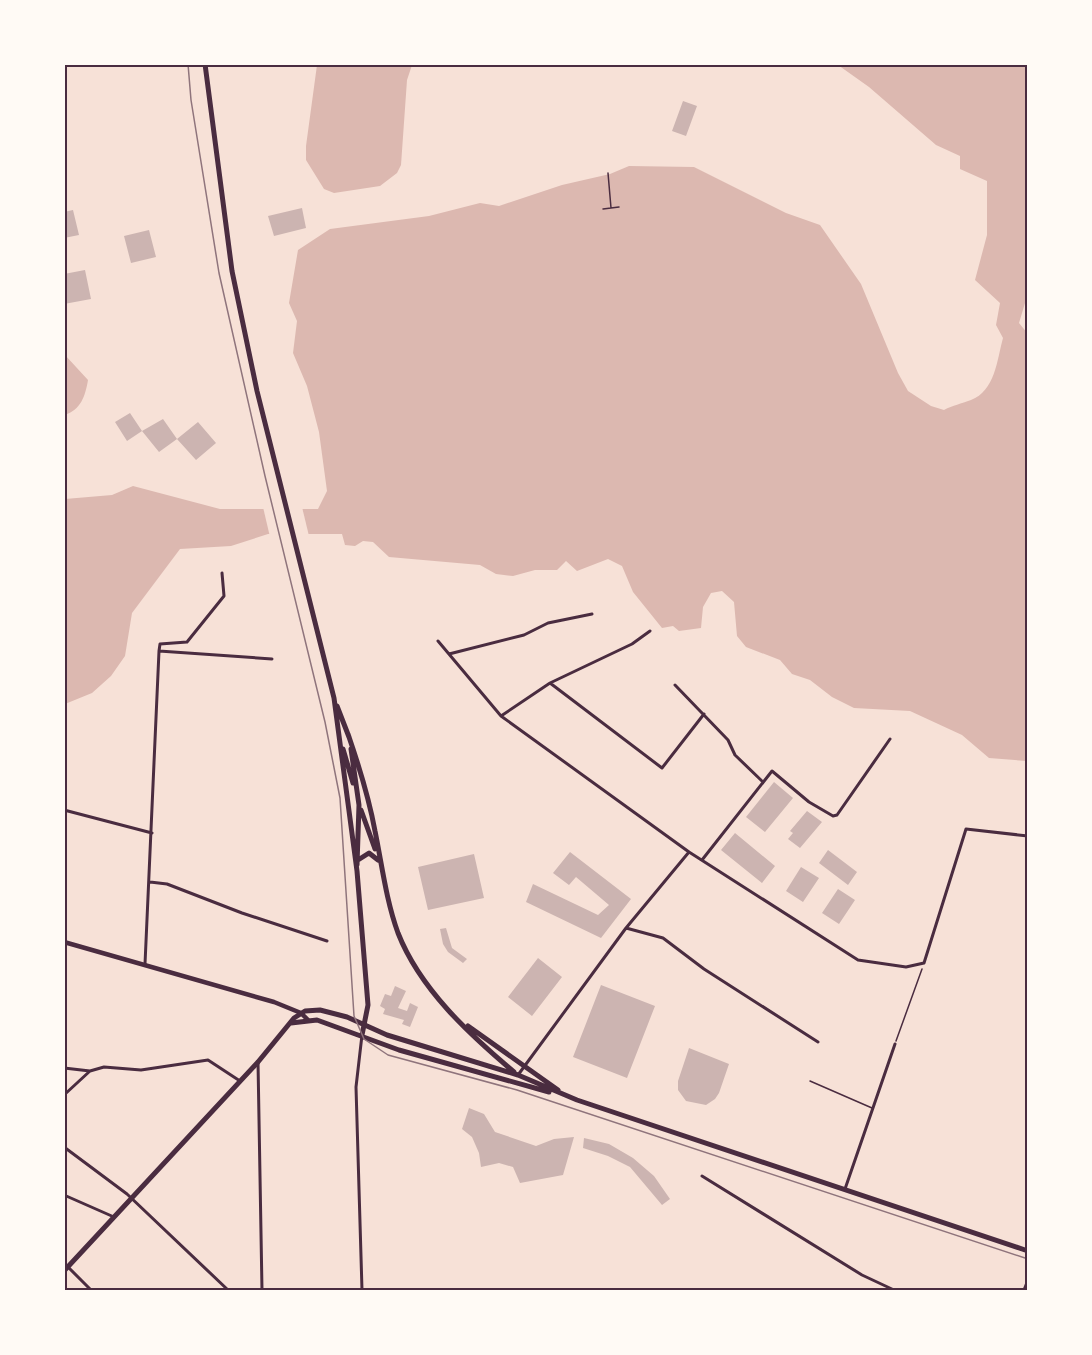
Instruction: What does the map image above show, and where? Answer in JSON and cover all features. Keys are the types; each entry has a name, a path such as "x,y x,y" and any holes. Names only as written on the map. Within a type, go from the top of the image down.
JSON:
{"main road":[{"path":"205,64 232,271 277,473 334,698 357,869 368,1005 362,1035"},
{"path":"334,698 359,766 379,861 394,920 404,946 420,973 454,1016 518,1075 546,1091"},
{"path":"348,734 359,804 357,869"},
{"path":"339,736 379,861"},
{"path":"358,860 369,853 376,856 379,861"},
{"path":"64,942 274,1002 301,1013 308,1020"},
{"path":"66,1269 258,1062 289,1024 301,1013 320,1010 387,1035 480,1062 567,1096 1028,1251"},
{"path":"454,1016 567,1096"},
{"path":"289,1024 308,1020 335,1025 399,1050 567,1096"},
{"path":"480,1062 487,1059 489,1050"},
{"path":"483,1072 512,1077 518,1075"}],"street":[{"path":"145,964 160,644 187,642 224,596 222,573"},
{"path":"449,654 524,635 548,622 592,614"},
{"path":"501,716 549,683 632,644 650,631"},
{"path":"438,641 501,716 689,852 858,960 906,967 924,963 966,829 1028,836"},
{"path":"159,651 272,659"},
{"path":"549,683 662,768 704,714"},
{"path":"675,685 728,740 735,755 763,782"},
{"path":"702,860 772,771 829,815 837,815 890,739"},
{"path":"64,810 152,833"},
{"path":"518,1075 626,928 689,852"},
{"path":"150,882 167,884 242,913 327,940"},
{"path":"626,928 663,938 704,969 818,1042"},
{"path":"362,1035 356,1087 362,1290"},
{"path":"845,1189 894,1044"},
{"path":"64,1095 90,1071 104,1066 141,1070 208,1060 240,1081"},
{"path":"258,1062 262,1290"},
{"path":"64,1068 90,1071"},
{"path":"64,1147 132,1199 228,1290"},
{"path":"702,1176 862,1275 894,1290"},
{"path":"64,1195 114,1217"},
{"path":"66,1269 91,1290"},
{"path":"1024,1290 1028,1280"}],"lane":[{"path":"810,1081 873,1108"}],"path":[{"path":"608,173 611,208"},
{"path":"603,210 619,207"},
{"path":"894,1044 924,963"}],"shaded area":[{"path":"317,65 412,65 407,80 401,165 397,173 380,186 334,193 324,189 306,160"},
{"path":"838,65 1027,65 1028,293 1019,323 1028,334 1027,761 989,758 962,735 910,711 854,708 832,697 810,680 792,674 780,660 746,647 737,636 734,602 722,591 711,593 703,607 701,628 679,631 673,626 662,628 633,592 622,566 608,559 577,571 566,561 557,570 535,570 513,576 496,574 480,565 389,557 373,542 363,541 355,546 345,545 342,534 268,534 231,546 180,549 132,613 125,656 111,676 92,693 65,704 65,499 112,495 133,486 220,509 318,509 327,491 319,432 307,386 293,353 297,321 289,303 298,250 330,229 429,216 480,203 499,206 562,185 610,174 629,166 694,167 786,213 820,225 861,284 898,373 908,391 931,406 944,410 979,396 994,374 1003,338 996,325 1000,303 975,280 987,235 987,181 960,169 960,156 936,145 869,87"},
{"path":"65,355 88,380 79,406 65,415"}],"pier":[{"path":"263,507 302,507 309,536 270,537"}],"building":[{"path":"683,101 697,106 686,136 672,131"},
{"path":"302,208 306,228 274,236 268,216"},
{"path":"73,210 79,235 64,238 64,212"},
{"path":"149,230 156,257 131,263 124,236"},
{"path":"85,270 91,299 64,304 64,274"},
{"path":"130,413 142,431 127,441 115,422"},
{"path":"163,419 177,439 159,452 142,431"},
{"path":"198,422 216,443 196,460 177,439"},
{"path":"774,782 793,798 765,832 746,817"},
{"path":"807,811 822,822 800,848 788,839 793,833 790,831"},
{"path":"735,833 775,866 762,883 721,850"},
{"path":"828,850 857,872 848,885 819,863"},
{"path":"570,852 631,899 601,938 526,902 533,884 598,915 609,905 576,877 569,885 553,873"},
{"path":"474,854 484,898 428,910 418,867"},
{"path":"801,867 819,878 803,902 786,891"},
{"path":"838,889 855,900 839,924 822,913"},
{"path":"446,928 452,948 467,959 463,963 448,952 443,944 440,929"},
{"path":"538,958 562,977 532,1016 508,997"},
{"path":"601,985 655,1006 627,1078 573,1057"},
{"path":"395,986 406,991 398,1008 407,1011 410,1003 418,1007 410,1027 402,1024 404,1020 383,1014 385,1009 380,1006 385,994 391,996"},
{"path":"689,1048 729,1064 719,1093 706,1105 686,1101 678,1090 678,1081"},
{"path":"469,1108 484,1114 495,1132 536,1146 554,1139 574,1137 563,1175 520,1183 513,1167 499,1163 481,1167 479,1153 472,1137 462,1129"},
{"path":"584,1138 609,1144 633,1158 654,1176 670,1199 662,1205 630,1167 608,1156 583,1148"}],"tram line":[{"path":"188,64 191,100 219,273 265,476 325,722 340,798 354,1016 364,1039 388,1055 517,1090 1028,1259"}]}
